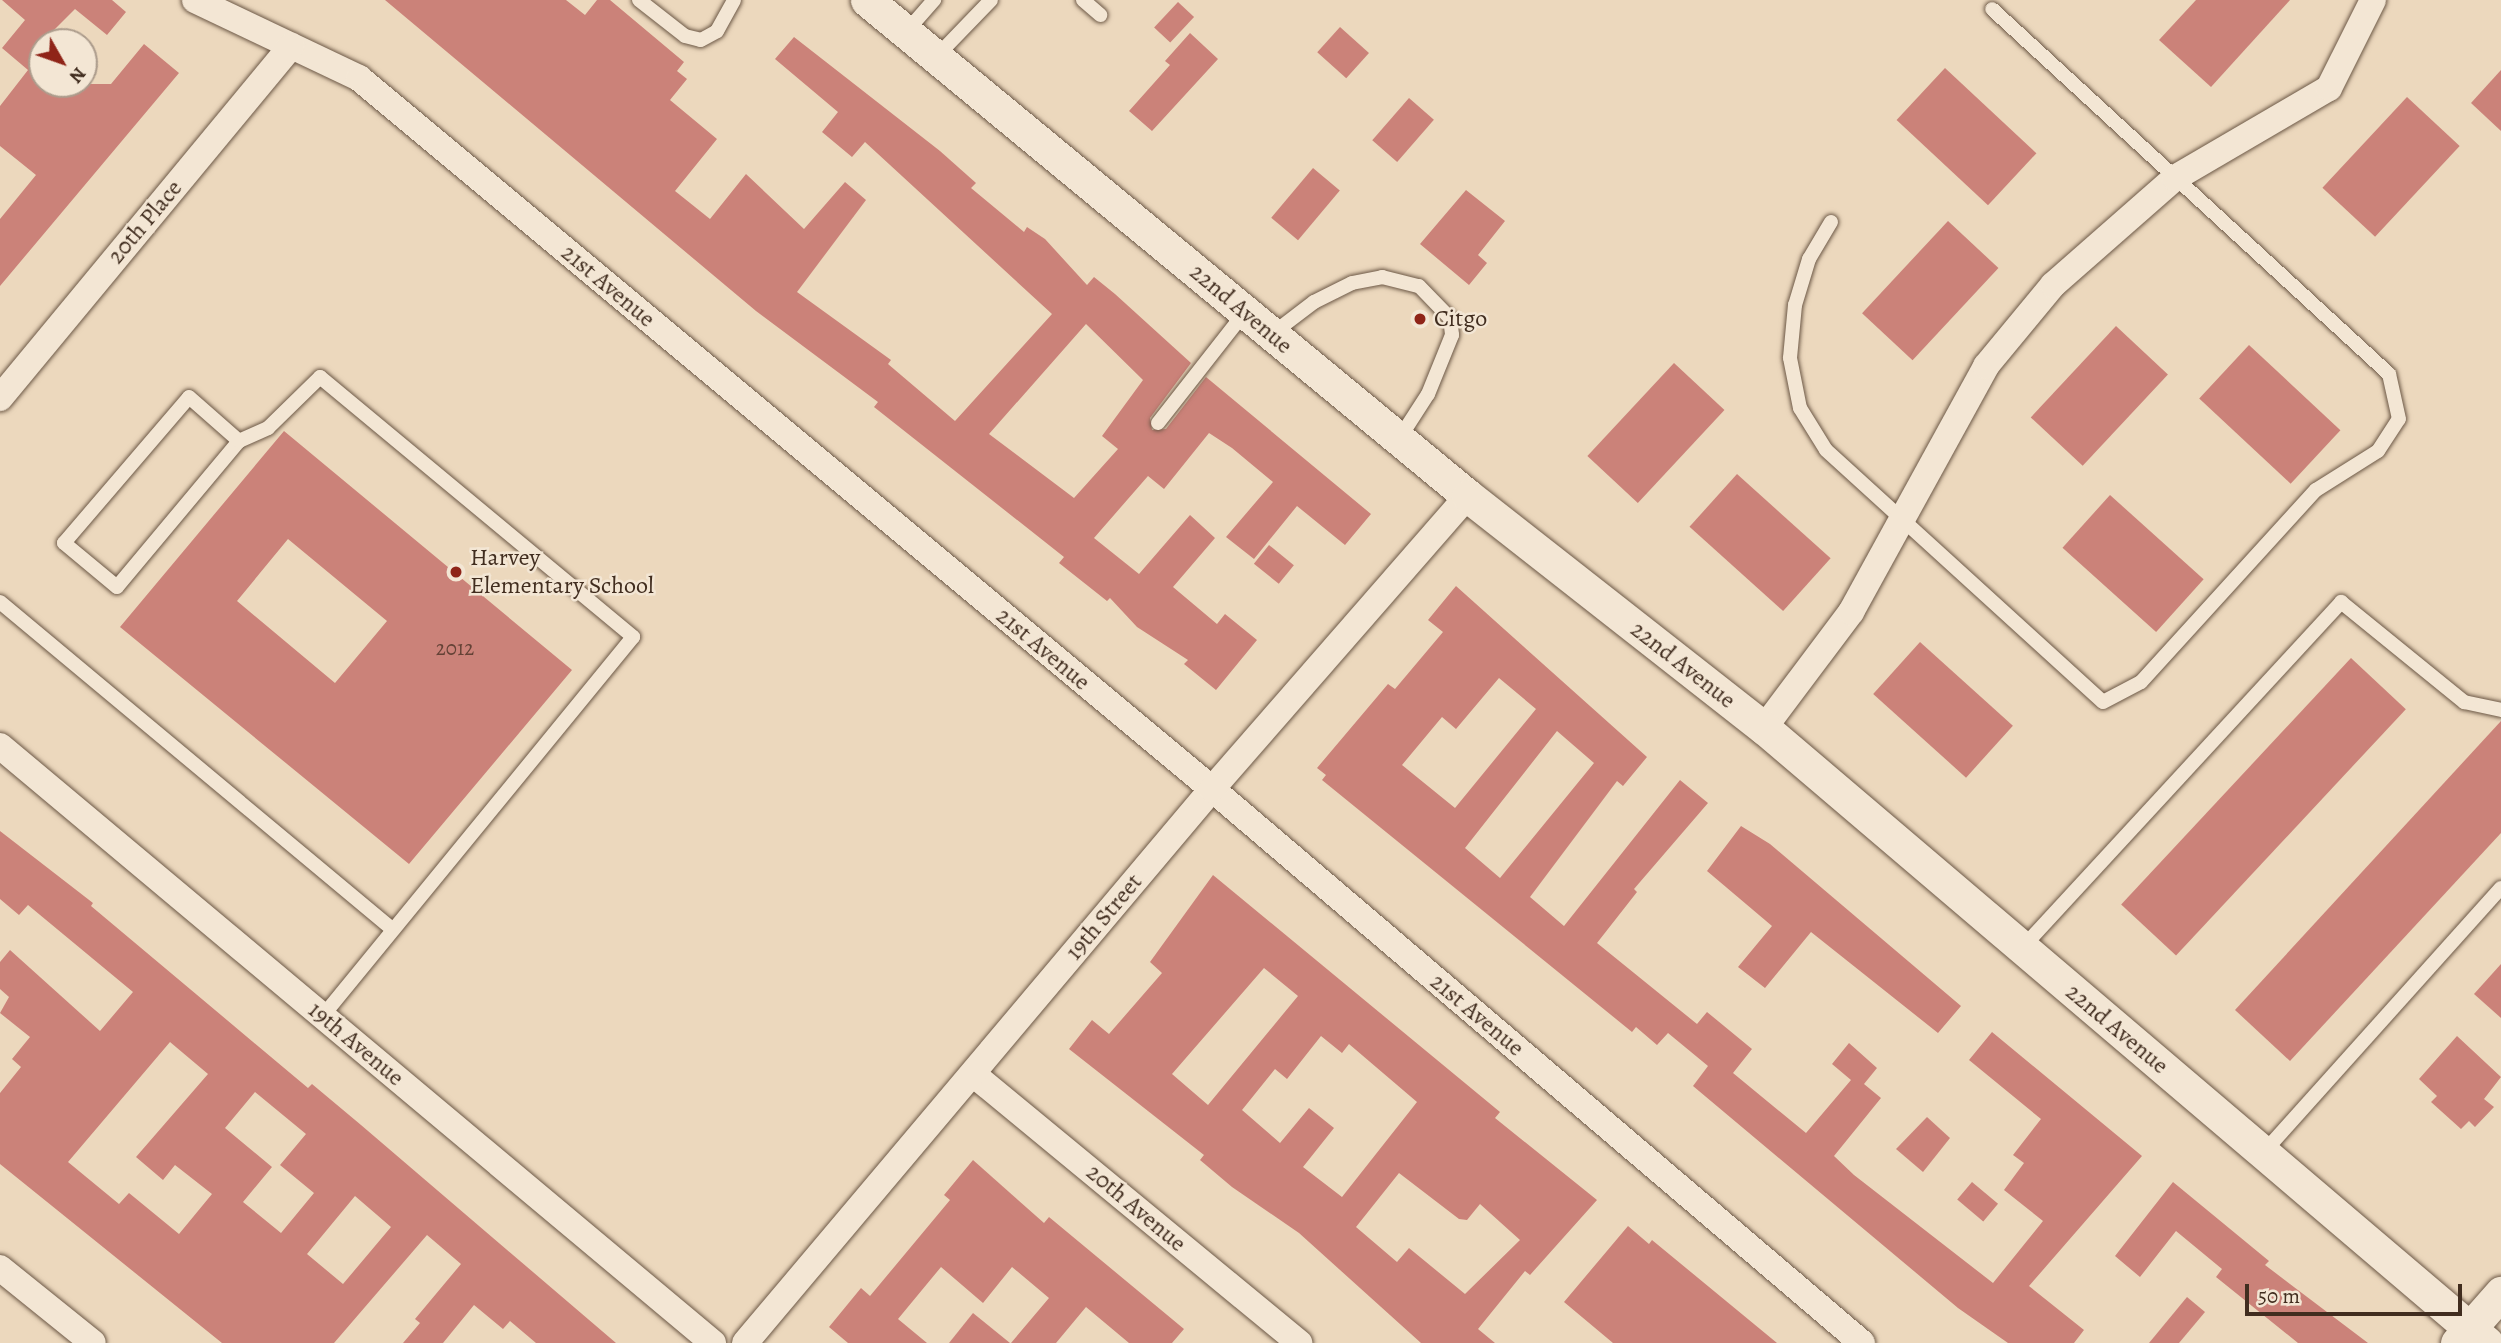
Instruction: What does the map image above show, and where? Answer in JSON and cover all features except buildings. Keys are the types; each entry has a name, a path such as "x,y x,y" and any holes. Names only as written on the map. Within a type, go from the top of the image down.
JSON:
{"street":[{"name":"21st Avenue","path":"194,0 359,78 1212,789 1862,1343"},
{"name":"22nd Avenue","path":"867,0 1468,496 1764,728 2263,1153 2471,1338"},
{"path":"1764,728 1851,612 1899,519 1986,366 2053,285 2175,178 2329,88 2373,0"},
{"name":"20th Place","path":"0,398 290,46"},
{"name":"19th Street","path":"745,1343 1212,789 1468,496"},
{"name":"19th Avenue","path":"0,746 713,1343"},
{"name":"20th Avenue","path":"973,1074 1299,1343"},
{"path":"0,1268 93,1343"},
{"path":"2471,1338 2501,1293"}],"lane":[{"path":"639,0 685,36 701,40 717,31 734,0"},
{"path":"906,32 934,0"},
{"path":"936,57 991,0"},
{"path":"1083,0 1100,15"},
{"path":"1831,222 1809,259 1795,305 1790,358 1800,408 1826,450 2103,702 2141,682 2316,490 2378,451 2399,419 2389,374 1992,9"},
{"path":"1272,334 1314,302 1352,283 1382,277 1419,286 1450,318 1452,335 1428,394 1399,439"},
{"path":"1158,423 1245,312"},
{"path":"239,441 189,397 64,543 117,587 239,441 268,428 320,377 633,637 323,1016"},
{"path":"0,601 392,929"},
{"path":"2022,948 2341,602 2464,702 2501,710"},
{"path":"2263,1153 2501,888"}],"place":[{"name":"Citgo","path":"1420,319"},
{"name":"Harvey Elementary School","path":"456,572"}]}
